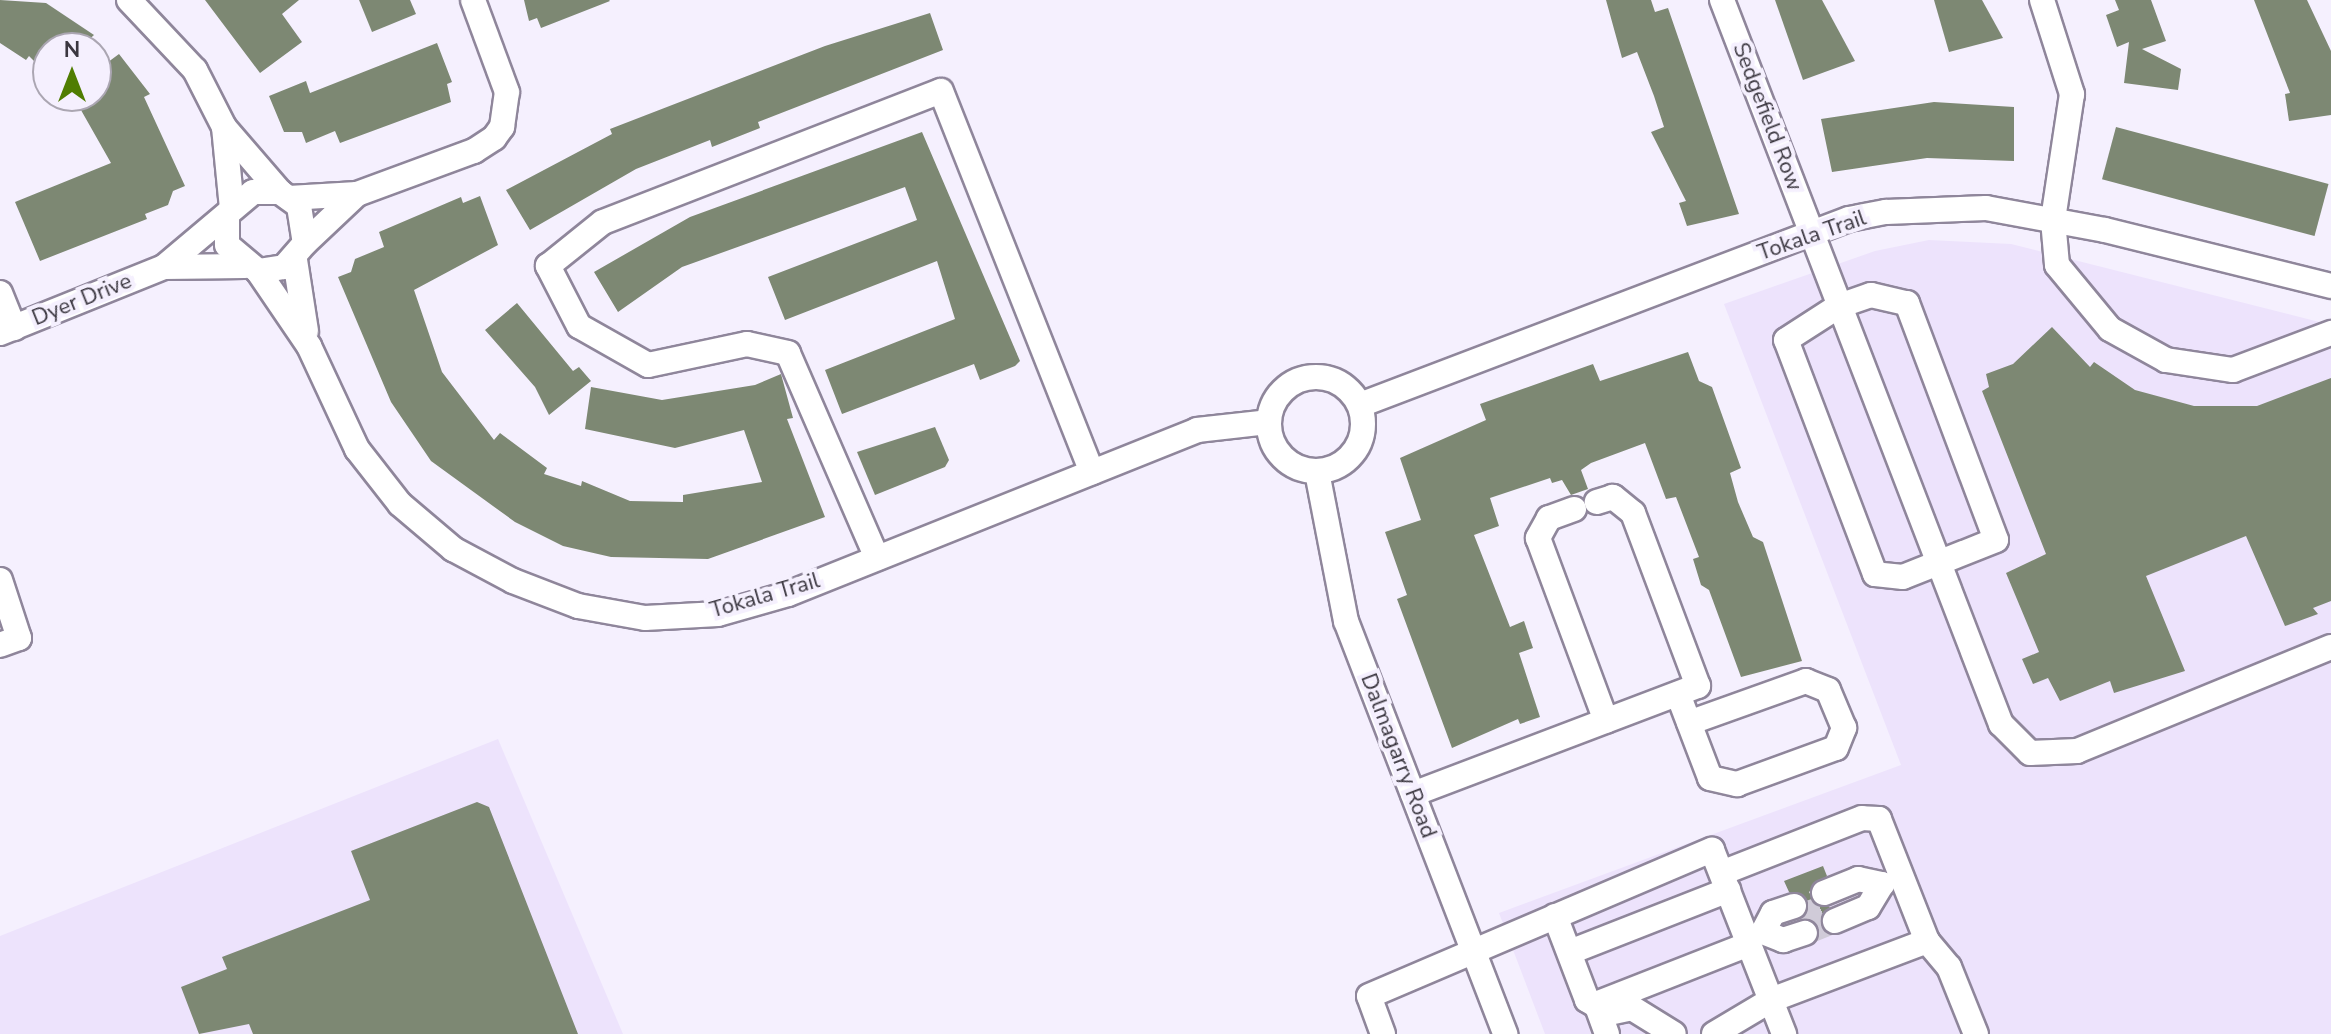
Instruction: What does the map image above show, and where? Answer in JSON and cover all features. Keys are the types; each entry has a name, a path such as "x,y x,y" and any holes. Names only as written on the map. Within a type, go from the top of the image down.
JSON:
{"street":[{"path":"129,0 195,70 224,127 305,218 300,251"},
{"path":"230,213 253,192 357,194 474,151 502,127 507,92 473,0"},
{"name":"Sedgefield Row","path":"1722,0 2001,724 2030,753 2077,751 2331,647"},
{"path":"2042,0 2072,94 2053,220 2057,265 2110,329 2166,360 2233,370 2331,333"},
{"path":"877,558 788,353 747,344 648,365 579,326 548,266 603,222 941,91 1092,472"},
{"path":"224,127 230,213 227,245 251,268 300,251 357,194"},
{"name":"Tokala Trail","path":"1360,405 1849,219 1917,208 1986,208 2053,220 2331,286"},
{"name":"Dyer Drive","path":"7,330 164,267 230,213"},
{"name":"Tokala Trail","path":"300,251 309,346"},
{"name":"Dyer Drive","path":"164,267 251,268"},
{"name":"Tokala Trail","path":"251,268 309,346 357,449 400,504 453,549 565,601 645,618 718,614 877,558 1197,430 1268,422"},
{"path":"0,293 7,330"},
{"path":"1871,295 1907,303 1993,521 1996,540 1939,564 1903,577 1875,574 1786,340 1839,306 1871,295"},
{"path":"1307,378 1338,382 1360,405 1364,420 1356,450 1332,469 1317,472 1287,463 1270,437 1268,422 1280,393 1307,378"},
{"name":"Dalmagarry Road","path":"1317,472 1346,621 1505,1034"},
{"path":"1413,794 1678,694 1698,686 1633,513 1613,497 1549,518 1538,538 1606,721"},
{"path":"0,580 19,638 0,645"},
{"path":"1678,694 1689,723 1710,778 1737,784 1836,748 1844,728 1828,690 1806,681 1689,723"},
{"path":"1570,952 1862,818 1879,819 1892,880 1927,941 1949,967 1976,1034"},
{"path":"1383,1034 1369,996 1712,850 1753,938 1784,1034"},
{"path":"1829,906 1868,907 1892,880"},
{"path":"1596,1004 1753,938 1773,913 1799,919"},
{"path":"1555,916 1587,1000 1609,1013 1632,1008 1674,1034"},
{"path":"1714,1034 1743,1029 1771,1000 1927,941"},
{"path":"1596,1004 1607,1034"}],"shaded area":[{"path":"1929,240 2011,244 2331,325 2331,1034 1545,1034 1499,913 1901,765 1724,304 1875,251"},
{"path":"498,739 623,1034 0,1034 0,936"}],"building":[{"path":"0,0 46,3 90,32 32,32 32,59 29,56 26,60 0,43"},
{"path":"205,0 299,0 282,14 302,42 260,73"},
{"path":"359,0 410,0 416,14 372,32"},
{"path":"524,0 610,1 541,28 537,18 529,21"},
{"path":"1606,0 1651,0 1655,12 1668,8 1739,214 1687,226 1679,203 1686,201 1651,132 1664,127 1654,96 1637,52 1622,58"},
{"path":"1775,0 1822,0 1855,61 1803,80"},
{"path":"1934,0 1982,0 2003,38 1949,52"},
{"path":"2115,0 2151,0 2166,41 2142,49 2181,69 2178,90 2124,83 2129,42 2117,47 2106,15 2119,10"},
{"path":"2254,0 2307,0 2331,51 2331,115 2289,121 2285,94 2290,93"},
{"path":"930,13 943,50 758,122 760,128 712,147 710,140 636,169 530,230 506,190 612,134 610,129 825,46"},
{"path":"437,43 452,82 447,84 451,102 340,143 335,131 306,143 302,132 284,132 269,96 306,81 310,93"},
{"path":"119,54 150,94 144,97 185,186 173,191 168,205 145,214 147,219 40,261 15,202 111,163 82,112 112,112 112,59"},
{"path":"1934,102 2014,107 2014,161 1927,158 1832,172 1821,119"},
{"path":"2116,127 2329,184 2315,236 2102,179"},
{"path":"922,132 1020,361 1015,366 980,380 974,364 842,414 825,370 955,319 937,261 785,320 768,277 917,220 905,187 682,267 618,312 594,272 690,217"},
{"path":"480,196 498,245 414,290 442,372 494,440 500,433 547,468 544,474 581,486 582,481 630,501 683,502 683,495 762,482 744,430 675,448 585,429 591,387 662,400 755,385 781,374 793,418 787,419 825,517 708,559 611,557 563,546 515,522 431,461 391,402 338,277 351,272 355,259 384,247 379,232 461,197 463,203"},
{"path":"517,303 573,371 579,367 591,381 549,415 535,387 485,330"},
{"path":"2052,327 2090,367 2094,362 2135,390 2194,406 2257,406 2331,378 2331,601 2313,608 2318,614 2285,626 2246,536 2146,576 2185,671 2114,693 2110,681 2060,701 2048,678 2033,684 2022,659 2039,652 2006,573 2046,554 1982,391 1989,387 1986,374 2013,364"},
{"path":"1688,352 1699,381 1712,387 1741,468 1730,473 1738,502 1753,537 1763,542 1802,661 1741,677 1709,590 1701,585 1693,559 1699,557 1676,497 1666,499 1645,443 1591,463 1581,470 1588,489 1571,495 1562,480 1552,483 1550,478 1490,498 1499,526 1474,535 1510,627 1524,621 1533,648 1519,653 1540,717 1520,724 1518,719 1452,748 1397,599 1407,595 1385,532 1421,520 1400,458 1486,420 1480,404 1593,364 1600,381"},
{"path":"935,427 949,460 945,467 875,495 857,452"},
{"path":"477,802 489,807 578,1034 253,1034 249,1024 199,1034 181,987 227,969 222,957 370,900 351,851"},
{"path":"1823,866 1827,876 1809,892 1816,905 1830,907 1820,920 1829,934 1819,938 1816,923 1801,919 1808,901 1789,892 1784,881"}],"tunnel":[{"path":"1798,917 1829,905"},
{"path":"1805,933 1835,921"}]}
